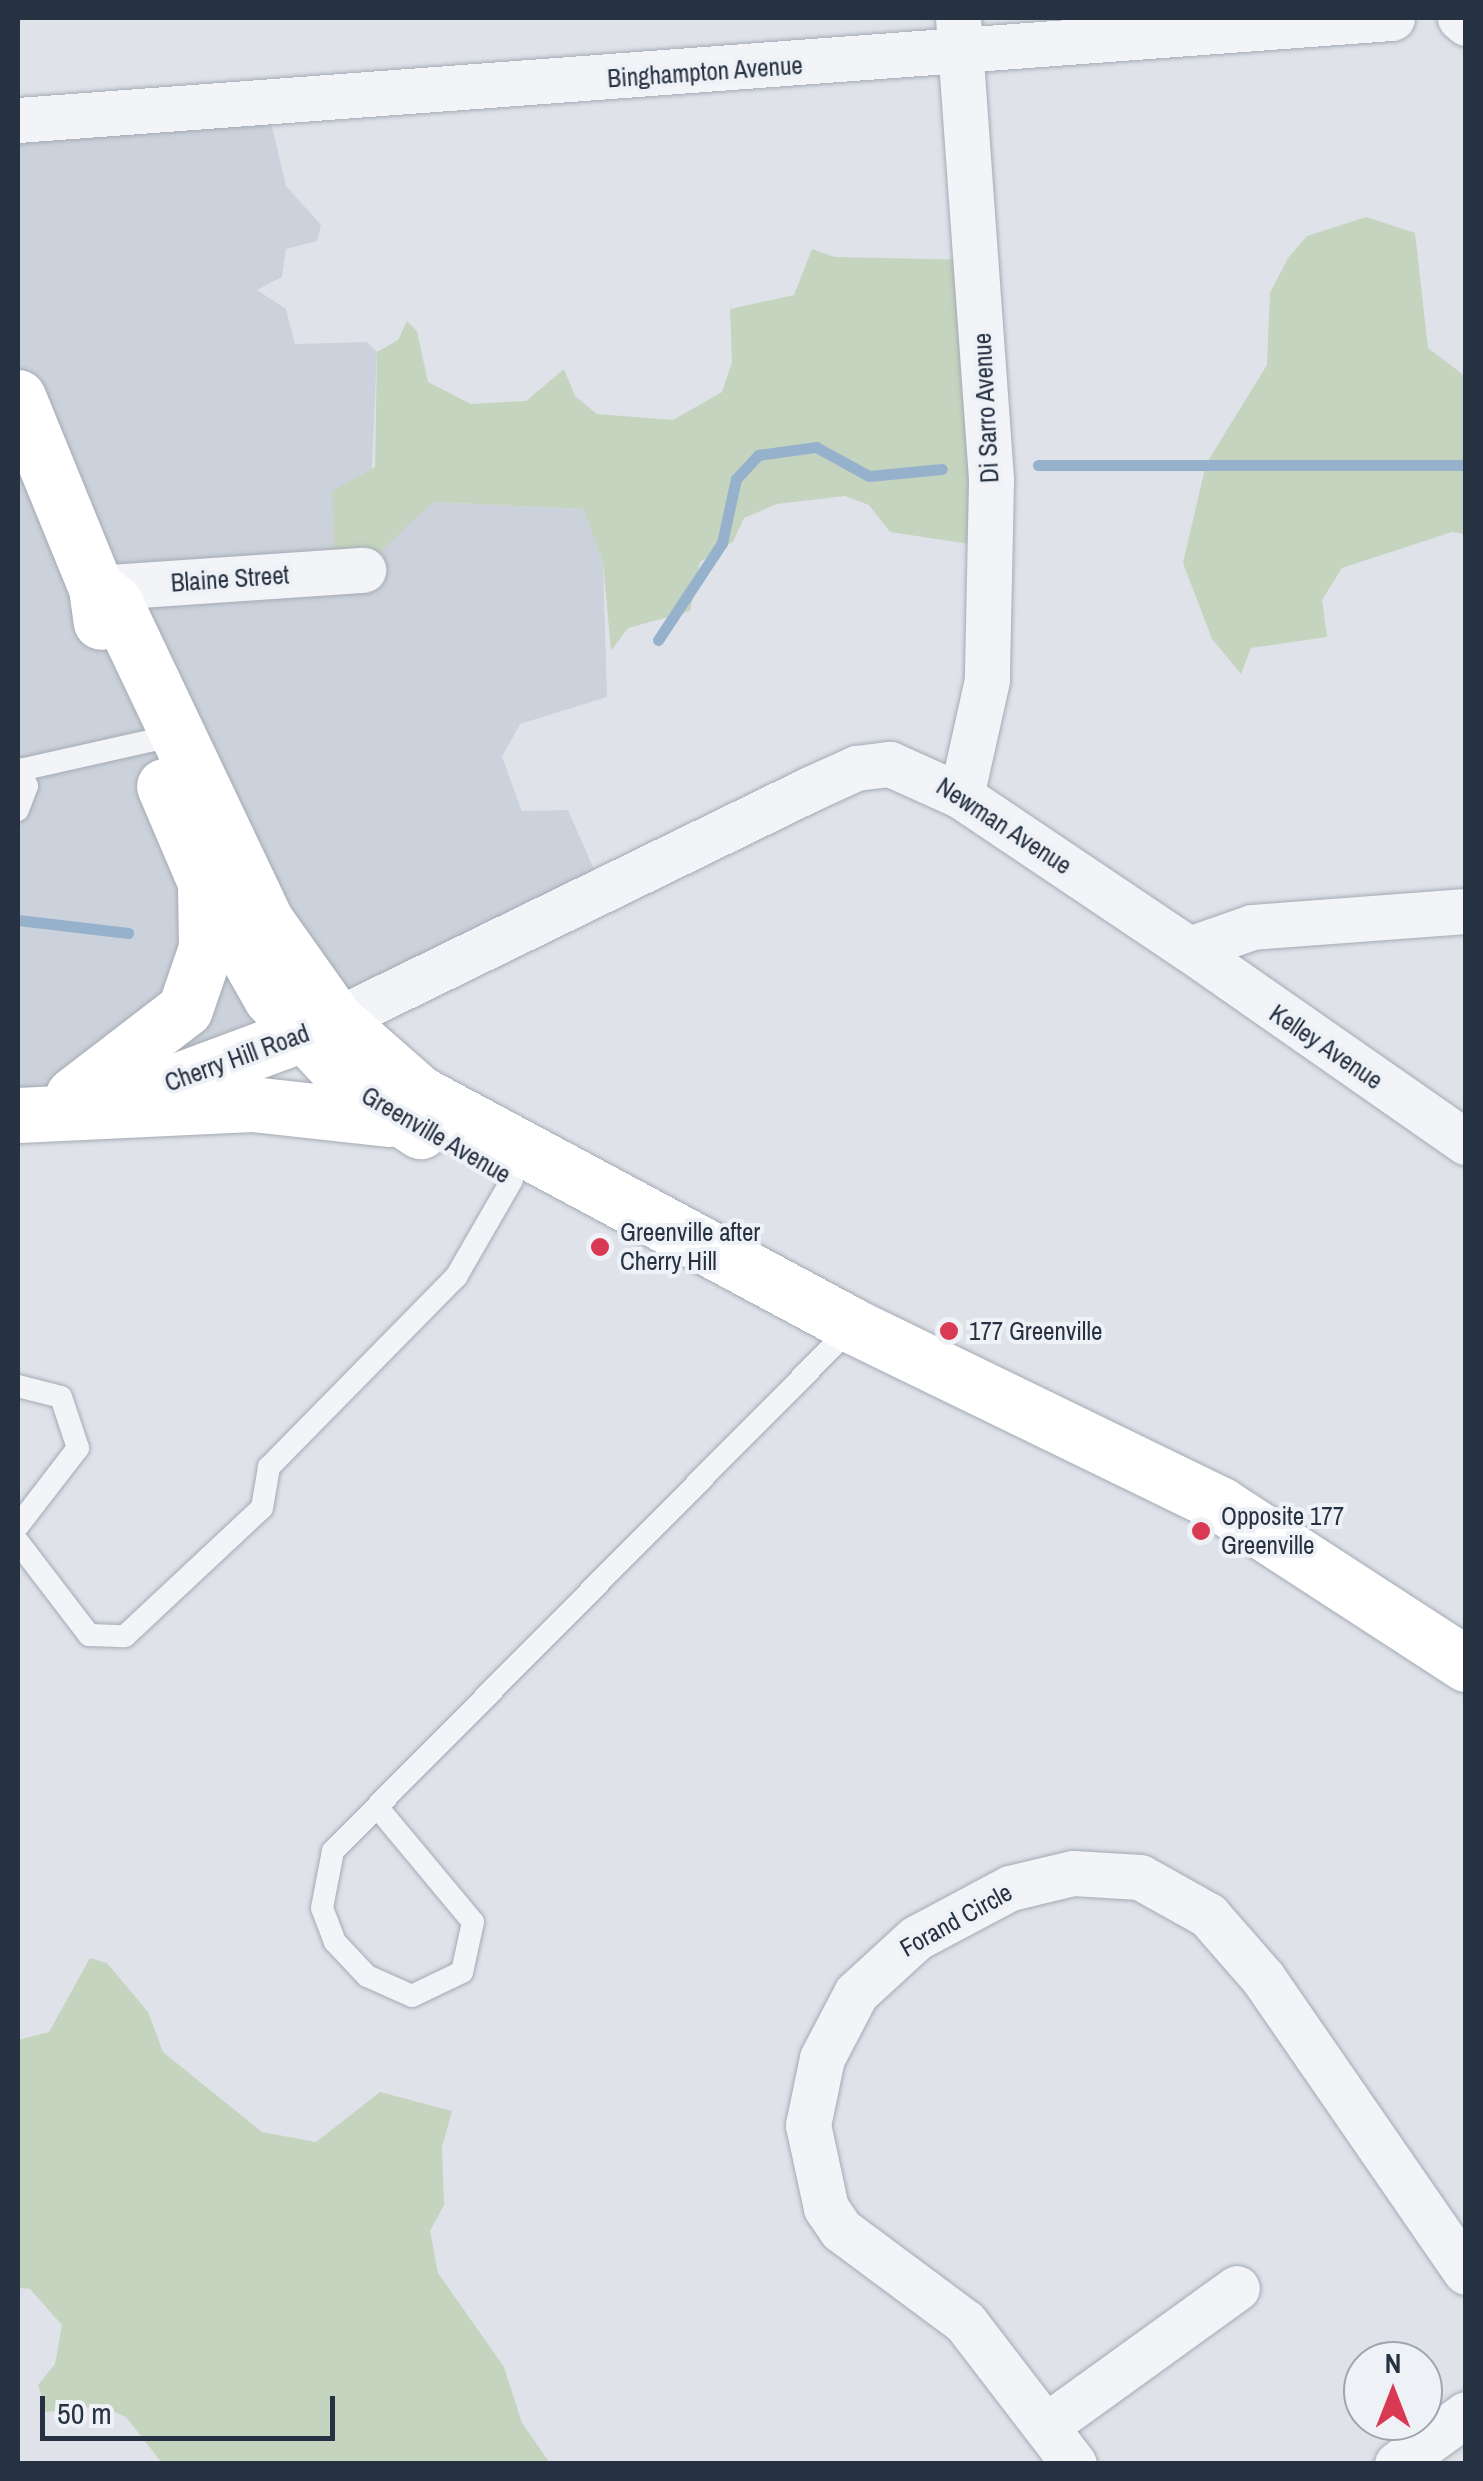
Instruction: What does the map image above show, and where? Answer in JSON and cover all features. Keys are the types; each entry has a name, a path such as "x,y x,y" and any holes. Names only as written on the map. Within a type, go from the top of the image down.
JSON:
{"main road":[{"name":"Greenville Avenue","path":"18,397 96,588 96,608 163,739 266,921 318,1028 478,1130 839,1316 1221,1505 1466,1664"},
{"name":"Greenville Avenue","path":"163,739 204,882 318,1028 407,1124 512,1180 839,1316"},
{"path":"73,1095 184,1009 206,948 204,882"},
{"name":"Cherry Hill Road","path":"18,1099 167,1087 318,1028"},
{"path":"18,1115 291,1104 407,1124"}],"street":[{"name":"Binghampton Avenue","path":"18,120 959,36 1392,18"},
{"name":"Di Sarro Avenue","path":"959,36 990,481 987,680 961,796"},
{"name":"Blaine Street","path":"96,588 363,570"},
{"name":"Newman Avenue","path":"318,1028 856,768 890,764 961,796 1189,949"},
{"path":"1189,949 1252,927 1466,912"},
{"name":"Kelley Avenue","path":"1189,949 1466,1142"},
{"name":"Forand Circle","path":"1074,2464 964,2322 841,2230 826,2208 808,2125 822,2058 856,1993 916,1938 1010,1888 1073,1873 1140,1878 1208,1916 1264,1978 1466,2272"},
{"path":"1047,2425 1238,2288"},
{"path":"1398,2464 1466,2414"}],"lane":[{"path":"18,810 27,786 19,769 55,756 163,739"},
{"path":"18,1542 89,1635 125,1636 262,1508 269,1467 456,1277 512,1180"},
{"path":"378,1808 473,1922 462,1972 412,1996 367,1976 336,1942 322,1908 333,1851 378,1808 839,1316"},
{"path":"18,1386 61,1396 78,1448 18,1526"}],"shaded area":[{"path":"270,118 286,186 321,225 317,241 286,249 282,277 257,290 286,309 295,344 367,342 377,352 368,562 432,502 583,509 603,563 607,697 520,724 502,757 522,811 568,810 607,899 18,1111 18,140"}],"green space":[{"path":"1366,217 1415,233 1428,348 1465,376 1465,534 1452,532 1342,568 1322,600 1327,637 1251,648 1241,674 1212,639 1183,563 1206,464 1267,365 1270,293 1288,258 1307,236"},
{"path":"812,249 835,257 979,260 989,547 890,532 869,505 845,496 777,504 744,518 733,542 700,562 690,611 628,628 611,651 603,563 583,509 433,502 368,563 335,566 332,491 375,467 377,352 398,340 407,321 417,331 428,382 471,404 526,401 564,369 575,396 597,414 673,420 722,392 732,362 730,309 794,295"},
{"path":"90,1958 107,1963 148,2012 163,2052 262,2132 316,2142 380,2092 452,2111 442,2147 444,2205 430,2231 438,2273 504,2367 522,2423 550,2463 162,2463 126,2417 101,2406 46,2412 38,2385 55,2364 62,2325 30,2289 18,2288 18,2040 49,2032"}],"waterway":[{"path":"658,640 722,543 736,479 758,455 816,447 869,476 942,469"},
{"path":"1038,465 1466,465"},
{"path":"18,920 128,933"}],"place":[{"name":"Greenville after Cherry Hill","path":"600,1247"},
{"name":"177 Greenville","path":"949,1331"},
{"name":"Opposite 177 Greenville","path":"1201,1531"}]}
